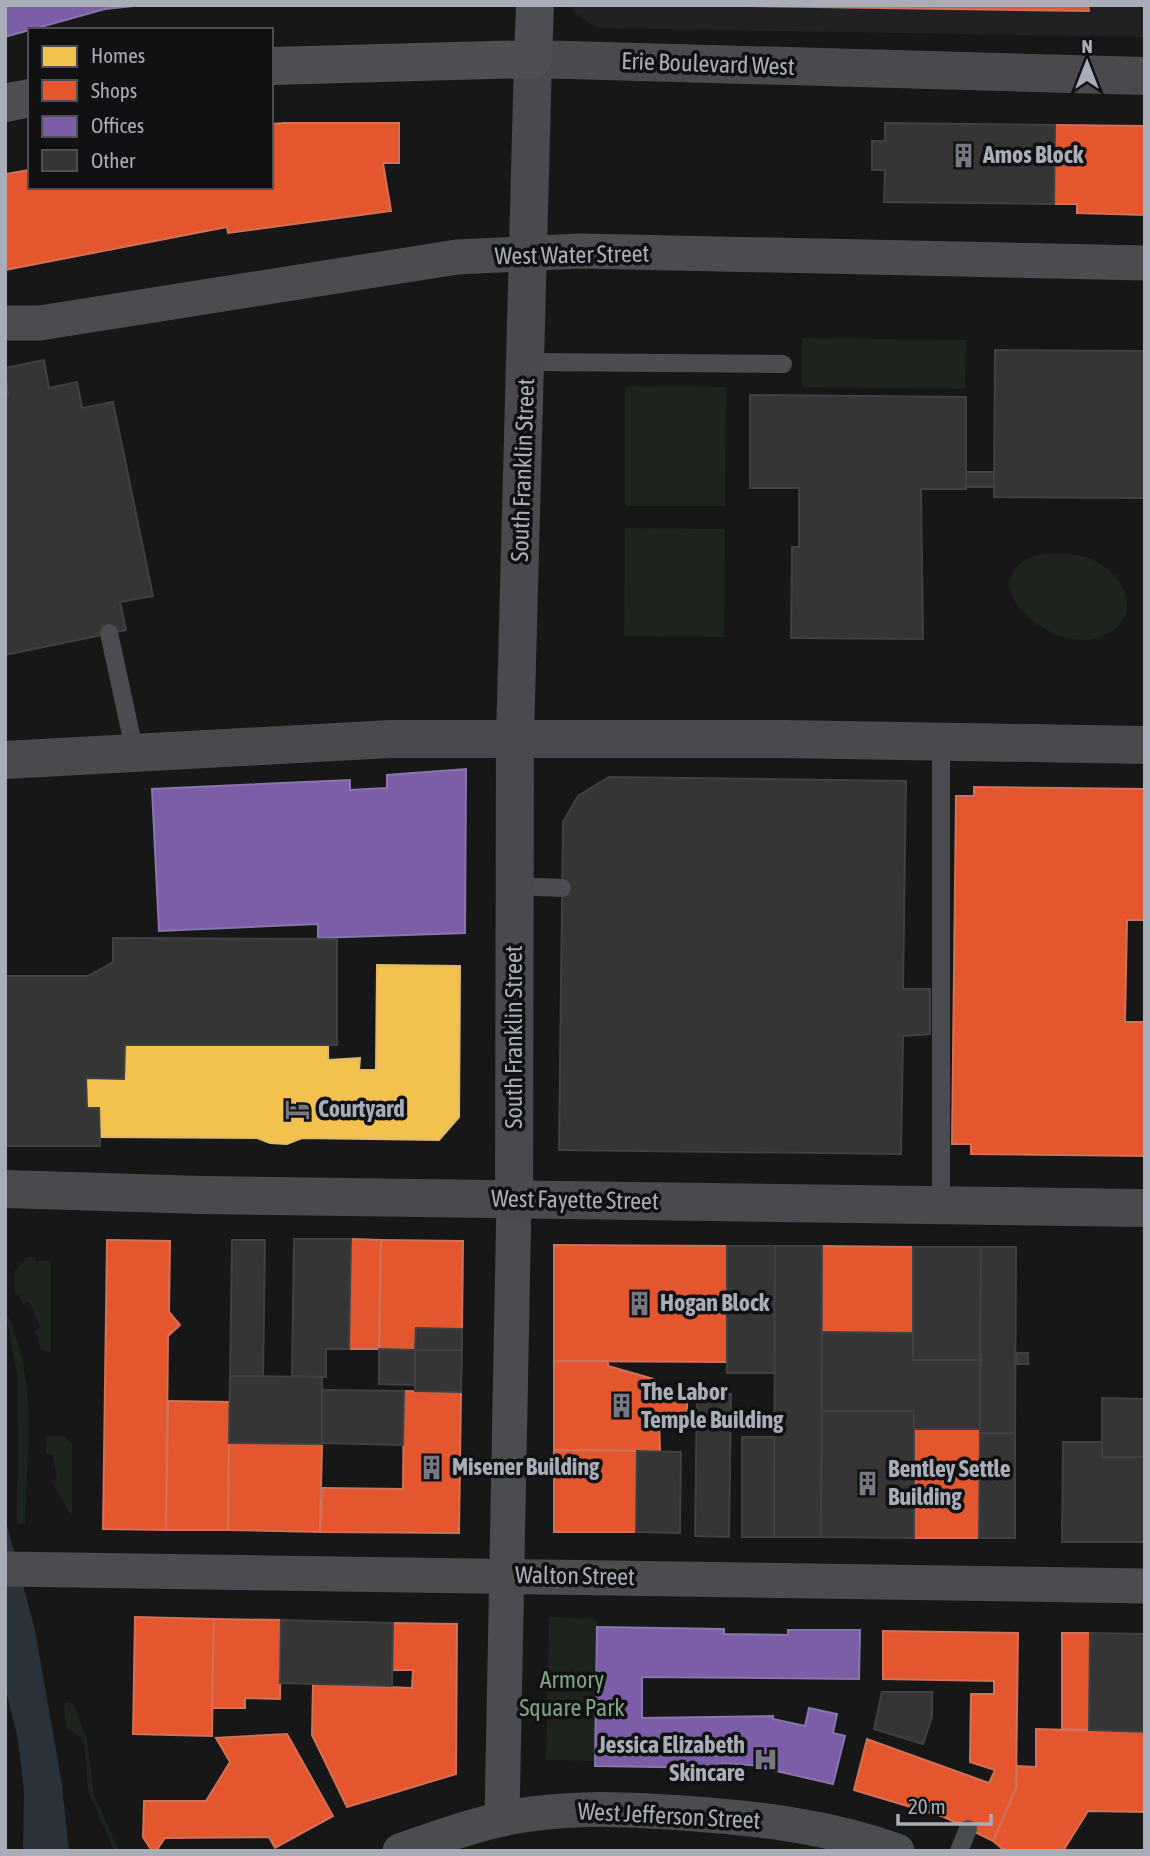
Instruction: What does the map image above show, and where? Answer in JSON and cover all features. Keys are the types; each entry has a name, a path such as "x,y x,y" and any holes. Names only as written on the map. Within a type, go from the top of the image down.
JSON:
{"main road":[{"path":"533,59 535,5"},
{"name":"Erie Boulevard West","path":"273,66 533,59"},
{"path":"5,103 28,98"}],"street":[{"name":"Erie Boulevard West","path":"533,59 1145,76"},
{"name":"South Franklin Street","path":"502,1819 514,1200 515,739 530,255 533,59"},
{"name":"West Water Street","path":"5,323 40,323 457,257 580,251 1145,263"},
{"path":"5,760 390,739 942,741 1145,745"},
{"name":"West Fayette Street","path":"5,1189 514,1200 1145,1208"},
{"name":"Walton Street","path":"21,1569 1145,1586"},
{"name":"West Jefferson Street","path":"400,1851 502,1819 575,1809 742,1818 830,1830 897,1851"}],"lane":[{"path":"527,362 783,364"},
{"path":"109,633 135,753"},
{"path":"941,1204 942,741"},
{"path":"515,886 562,888"},
{"path":"958,1851 968,1829"}],"shaded area":[{"path":"571,5 1145,5 1145,37 597,28 574,13"},
{"path":"5,1518 35,1630 62,1785 69,1851 23,1851 24,1790 18,1740 5,1686"}],"green space":[{"path":"802,338 966,340 965,389 802,387"},
{"path":"625,386 726,387 725,506 625,506"},
{"path":"625,528 725,529 724,637 624,636"},
{"path":"1040,554 1080,556 1106,568 1123,588 1126,612 1121,622 1112,631 1097,638 1077,640 1036,624 1021,610 1011,594 1010,579 1019,565"},
{"path":"28,1257 35,1257 36,1261 51,1261 51,1353 41,1349 35,1331 40,1327 29,1302 23,1304 14,1289 14,1272"},
{"path":"5,1309 16,1336 27,1389 29,1442 25,1524 17,1524 18,1380"},
{"path":"46,1436 64,1436 72,1443 72,1516 51,1480 57,1479 52,1454 46,1454"},
{"name":"Armory Square Park","path":"549,1617 597,1619 595,1761 546,1760"},
{"path":"64,1703 73,1704 87,1739 94,1795 119,1851 114,1851 88,1790 84,1739 66,1728"}],"building: Homes":[{"path":"377,965 460,966 459,1117 439,1140 302,1138 287,1144 270,1143 257,1138 100,1137 99,1108 87,1108 86,1078 124,1079 125,1045 328,1045 328,1060 360,1058 359,1070 376,1070"}],"building: Shops":[{"path":"686,5 1088,5 1089,11"},
{"path":"399,123 399,163 383,163 391,211 228,233 227,227 5,270 5,174 28,170 28,189 273,189 273,124"},
{"path":"1055,125 1145,126 1145,215 1077,213 1077,204 1054,204"},
{"path":"974,787 1145,789 1145,920 1127,920 1125,1022 1145,1022 1145,1156 971,1154 971,1144 952,1144 956,796 974,796"},
{"path":"351,1239 381,1240 379,1349 349,1349"},
{"path":"107,1240 170,1241 169,1312 180,1325 168,1336 166,1530 103,1529"},
{"path":"381,1240 463,1241 462,1329 416,1328 415,1350 379,1349"},
{"name":"Hogan Block","path":"554,1245 727,1246 727,1362 554,1361"},
{"path":"822,1246 913,1247 913,1333 822,1332"},
{"name":"The Labor Temple Building","path":"554,1361 608,1361 608,1366 654,1379 655,1390 687,1390 687,1421 659,1422 660,1451 554,1450"},
{"name":"Misener Building","path":"404,1391 461,1392 459,1533 320,1532 323,1488 403,1489"},
{"path":"168,1401 230,1402 228,1530 166,1530"},
{"path":"914,1429 980,1429 979,1538 914,1538"},
{"path":"229,1443 322,1444 320,1532 228,1530"},
{"path":"554,1450 637,1451 636,1532 554,1532"},
{"path":"135,1617 214,1619 212,1736 133,1734"},
{"path":"214,1619 281,1620 280,1699 245,1698 245,1708 212,1708"},
{"path":"393,1623 457,1624 456,1774 347,1807 312,1735 313,1684 412,1688 413,1670 392,1670"},
{"path":"883,1631 1018,1633 1016,1789 993,1841 944,1817 854,1790 867,1739 989,1783 995,1770 970,1762 971,1694 994,1694 994,1681 883,1679"},
{"path":"1062,1633 1090,1633 1089,1730 1062,1729"},
{"path":"1036,1729 1145,1732 1145,1812 1088,1811 1063,1851 1005,1851 993,1841 1016,1789 1017,1766 1036,1767"},
{"path":"287,1734 333,1816 275,1848 269,1837 165,1838 156,1851 152,1851 143,1837 144,1801 206,1801 230,1762 216,1738"}],"building: Offices":[{"path":"5,5 143,5 105,9 37,28 28,28 28,31 5,37"},
{"path":"466,769 465,933 318,938 318,924 159,931 152,789 350,780 350,790 387,788 387,775"},
{"path":"597,1627 724,1629 724,1634 788,1635 788,1630 860,1630 859,1679 642,1677 642,1718 773,1716 773,1719 805,1726 809,1708 837,1714 833,1733 845,1736 833,1784 763,1766 722,1763 722,1768 595,1766"}],"building: Other":[{"name":"Amos Block","path":"885,123 1055,125 1054,204 884,202 885,170 872,170 872,141 885,141"},
{"path":"995,350 1145,351 1145,498 994,497"},
{"path":"44,360 49,388 77,382 82,408 113,402 153,596 120,602 126,630 5,655 5,397 8,396 5,368"},
{"path":"750,395 966,397 966,489 921,489 923,639 791,638 792,547 799,547 799,488 750,488"},
{"path":"966,472 994,472 994,487 966,487"},
{"path":"609,777 906,781 903,989 930,989 930,1034 903,1036 901,1154 559,1150 563,822 578,796"},
{"path":"113,938 337,939 337,1045 125,1045 124,1079 86,1078 87,1108 99,1108 100,1146 5,1146 5,976 88,976 113,962"},
{"path":"294,1239 351,1239 349,1349 326,1349 326,1377 292,1376"},
{"path":"232,1240 265,1240 263,1376 230,1376"},
{"path":"727,1246 775,1246 775,1373 727,1373"},
{"path":"775,1246 822,1246 821,1537 774,1537"},
{"path":"913,1247 981,1247 980,1360 913,1360"},
{"path":"981,1247 1016,1247 1015,1433 980,1433"},
{"path":"416,1328 462,1329 462,1350 415,1350"},
{"path":"822,1332 913,1333 913,1360 980,1360 980,1429 914,1429 914,1411 822,1411"},
{"path":"379,1349 415,1350 415,1385 379,1384"},
{"path":"415,1350 462,1350 461,1392 415,1391"},
{"path":"1017,1353 1028,1353 1028,1364 1017,1364"},
{"path":"230,1376 322,1377 322,1444 229,1443"},
{"path":"322,1390 404,1391 403,1445 322,1443"},
{"path":"697,1394 731,1394 729,1537 695,1536"},
{"path":"1102,1398 1145,1399 1145,1457 1102,1457"},
{"name":"Bentley Settle Building","path":"822,1411 914,1411 914,1538 821,1537"},
{"path":"980,1433 1015,1433 1015,1538 979,1538"},
{"path":"742,1437 774,1437 774,1537 742,1537"},
{"path":"1063,1442 1102,1442 1102,1457 1145,1457 1145,1542 1062,1542"},
{"path":"637,1451 681,1452 680,1533 636,1532"},
{"path":"281,1620 393,1623 392,1686 280,1683"},
{"path":"1090,1633 1145,1634 1145,1732 1089,1730"},
{"path":"882,1692 932,1692 932,1717 923,1744 874,1729"}],"place":[{"name":"Amos Block","path":"963,155"},
{"name":"Courtyard","path":"298,1109"},
{"name":"Hogan Block","path":"640,1303"},
{"name":"The Labor Temple Building","path":"621,1406"},
{"name":"Misener Building","path":"432,1467"},
{"name":"Bentley Settle Building","path":"868,1483"},
{"name":"Jessica Elizabeth Skincare","path":"765,1759"}]}
